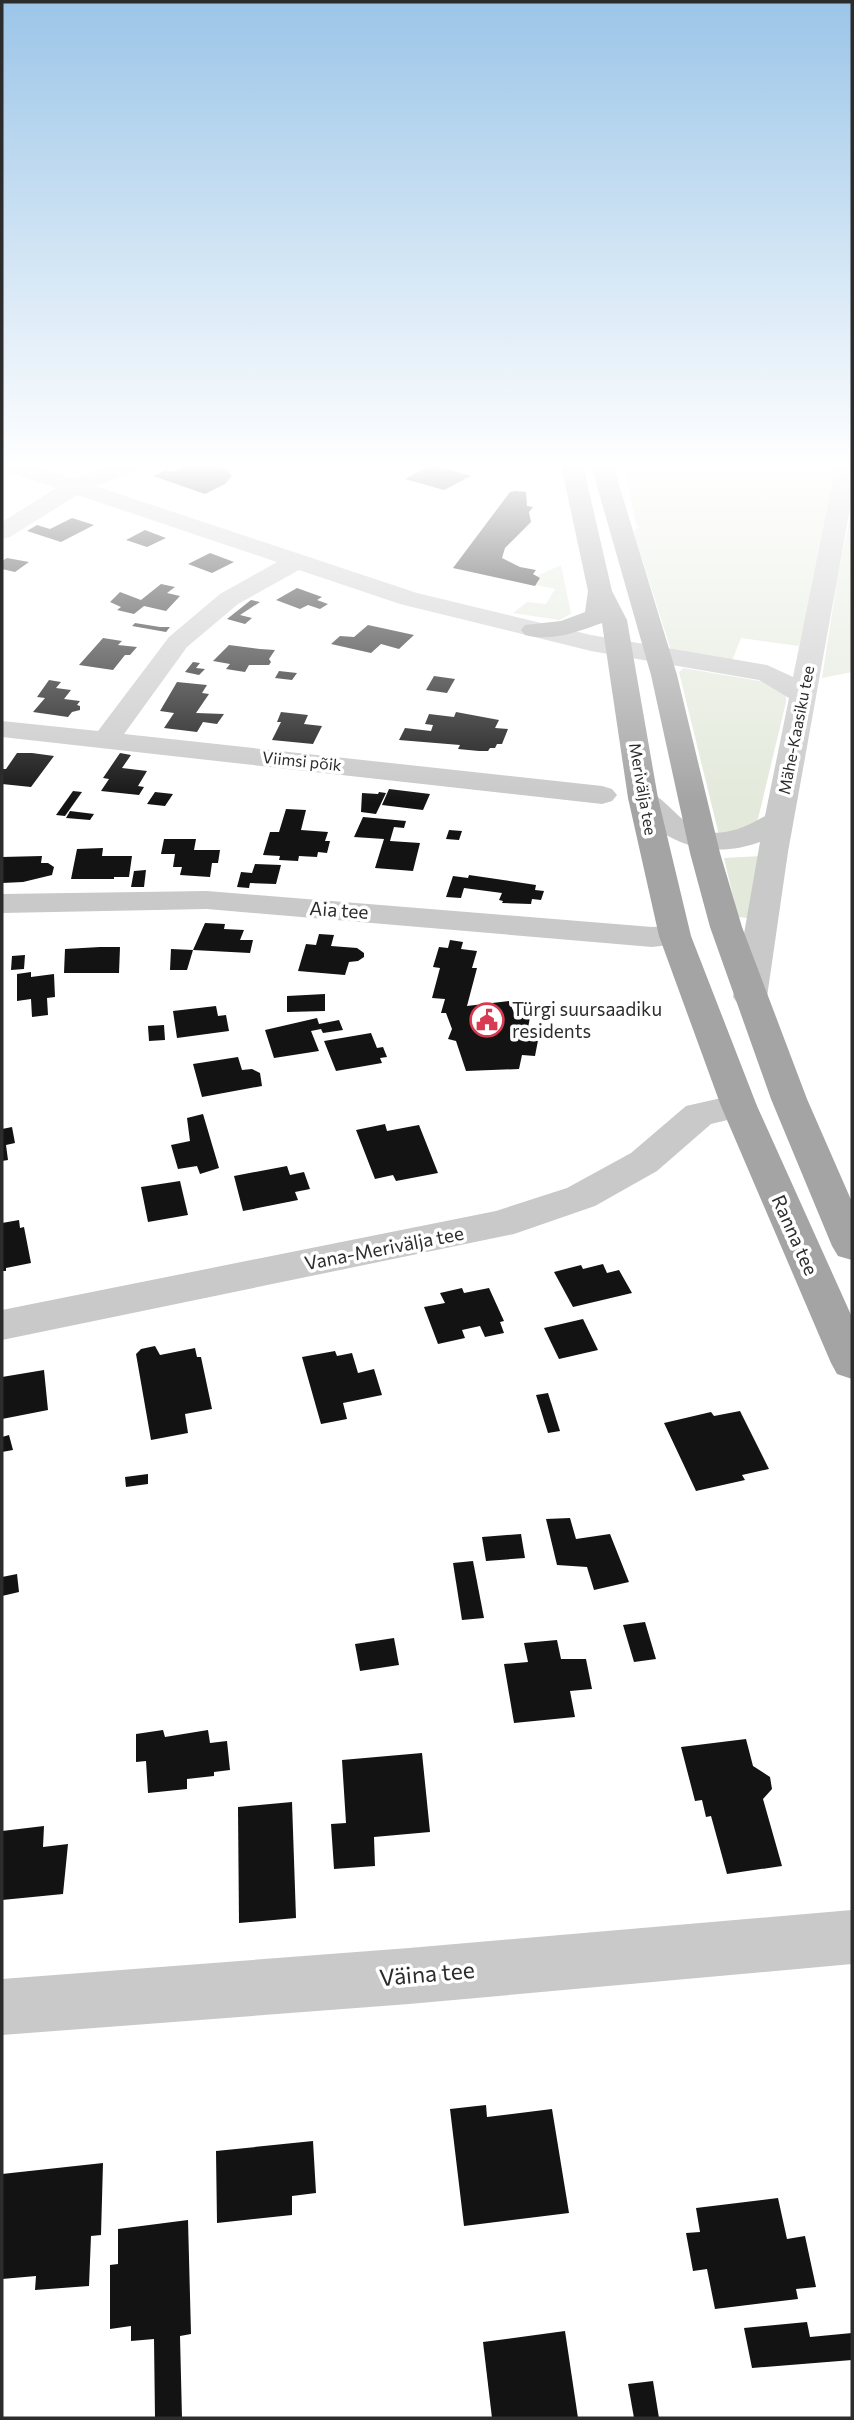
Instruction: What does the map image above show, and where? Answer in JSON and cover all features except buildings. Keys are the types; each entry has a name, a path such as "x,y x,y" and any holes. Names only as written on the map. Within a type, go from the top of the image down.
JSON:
{"main road":[{"name":"Merivälja tee","path":"597,578 600,591 614,620 643,798 675,936 738,1106"},
{"path":"635,578 726,927 789,1099 852,1246"},
{"path":"534,630 564,628 597,616 600,591"},
{"name":"Ranna tee","path":"738,1106 852,1363"}],"street":[{"path":"106,739 178,642 229,599 267,578"},
{"path":"345,578 409,598 534,630 619,649 767,673 803,695"},
{"name":"Mähe-Kaasiku tee","path":"750,997 779,820 826,578"},
{"path":"767,673 791,667 811,655"},
{"name":"Viimsi põik","path":"2,729 602,794"},
{"path":"643,798 673,828 702,840 734,842 755,836 779,820"},
{"name":"Aia tee","path":"2,904 207,900 652,937 675,936"},
{"name":"Vana-Merivälja tee","path":"2,1325 500,1224 581,1197 644,1162 699,1114 738,1106"},
{"name":"Väina tee","path":"2,2007 423,1975 852,1937"}],"shaded area":[{"path":"541,578 564,578 571,614 559,620 513,613 527,602 546,604 555,589 536,585"},
{"path":"648,578 815,578 799,646 741,638 732,661 671,650"},
{"path":"837,578 852,578 852,672 822,678"},
{"path":"683,668 765,682 786,696 757,823 719,835 679,672"},
{"path":"761,856 748,918 738,917 724,858"}],"place":[{"name":"Türgi suursaadiku residents","path":"487,1020"}]}
